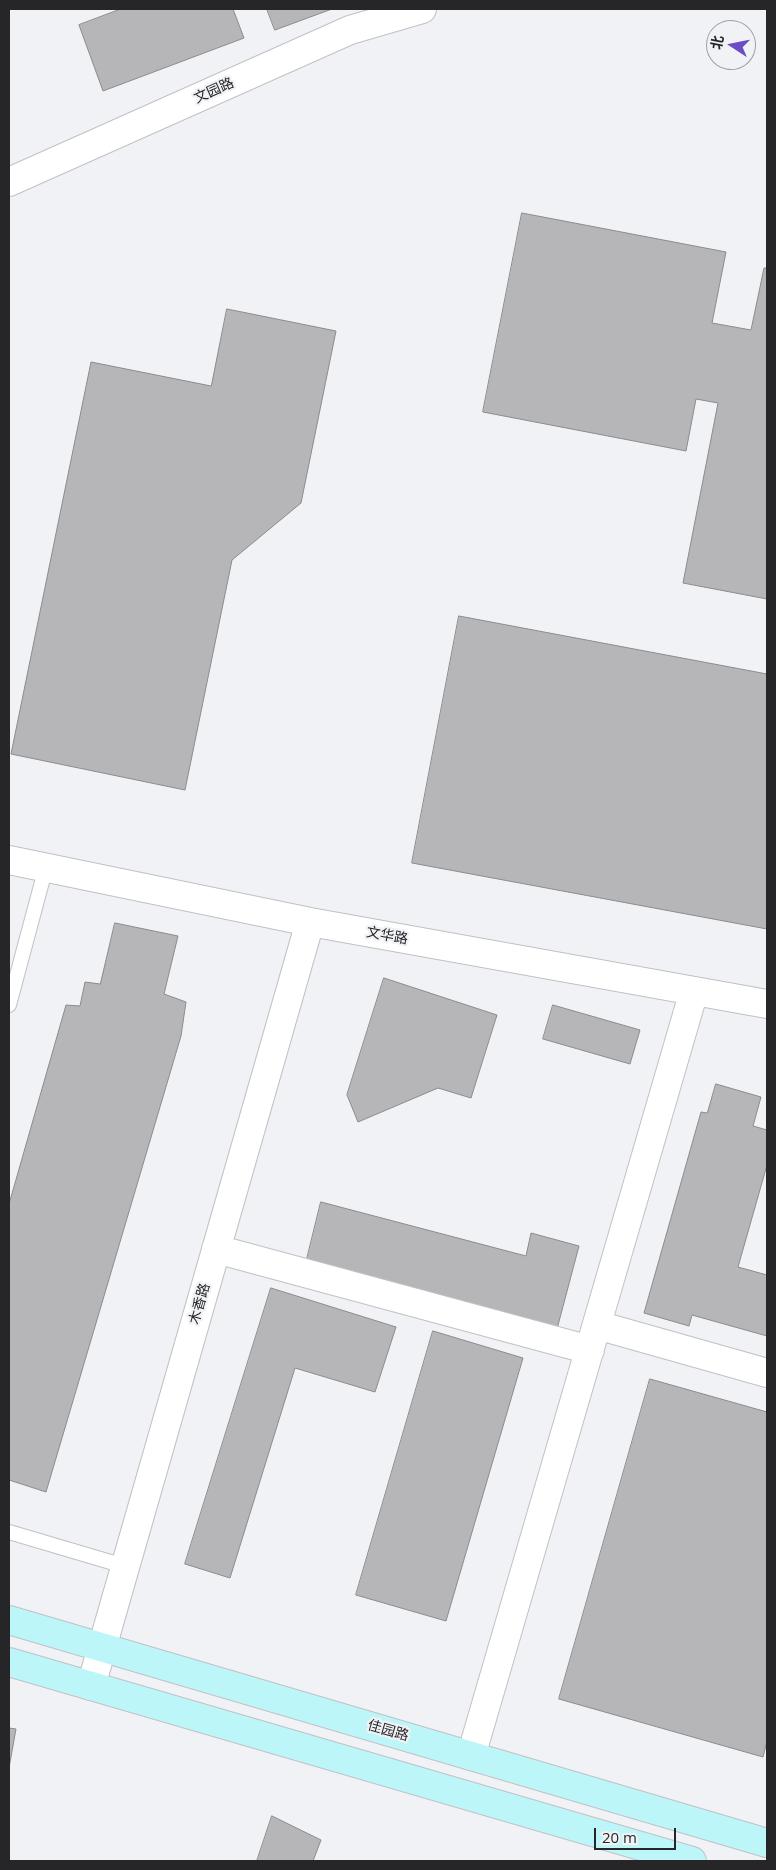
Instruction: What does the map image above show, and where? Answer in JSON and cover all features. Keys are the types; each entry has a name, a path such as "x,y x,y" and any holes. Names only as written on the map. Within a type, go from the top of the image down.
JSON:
{"street":[{"name":"文园路","path":"9,182 350,30 422,9"},
{"name":"文华路","path":"9,860 310,922 767,1004"},
{"name":"木香路","path":"91,1686 310,922"},
{"path":"471,1756 694,991"},
{"path":"216,1249 593,1338 767,1373"},
{"name":"佳园路","path":"9,1620 767,1843"},
{"path":"9,1662 692,1861"}],"lane":[{"path":"9,1005 46,868"},
{"path":"9,1532 124,1566"}],"building":[{"path":"121,9 233,9 244,38 103,91 79,25"},
{"path":"267,9 332,9 275,30"},
{"path":"522,213 726,252 712,323 751,330 764,268 767,268 767,599 683,583 718,403 696,399 686,451 483,412"},
{"path":"227,309 336,331 301,503 232,560 185,790 11,754 91,362 211,386"},
{"path":"459,616 767,674 767,929 412,863"},
{"path":"115,923 178,936 164,994 186,1002 181,1036 46,1492 9,1480 9,1204 66,1005 80,1006 85,982 100,984"},
{"path":"384,978 497,1015 471,1098 438,1088 358,1122 347,1095"},
{"path":"553,1005 640,1030 630,1064 543,1039"},
{"path":"716,1084 761,1097 753,1126 767,1130 767,1165 738,1267 767,1275 767,1336 692,1315 689,1326 644,1313 701,1112 707,1113"},
{"path":"321,1202 526,1256 531,1233 579,1246 557,1329 306,1263"},
{"path":"271,1288 396,1327 375,1392 295,1368 230,1578 185,1564"},
{"path":"433,1331 523,1358 446,1621 356,1595"},
{"path":"650,1379 767,1412 767,1741 763,1757 559,1699"},
{"path":"9,1728 16,1729 9,1768"},
{"path":"272,1816 321,1840 313,1861 257,1861"}]}
